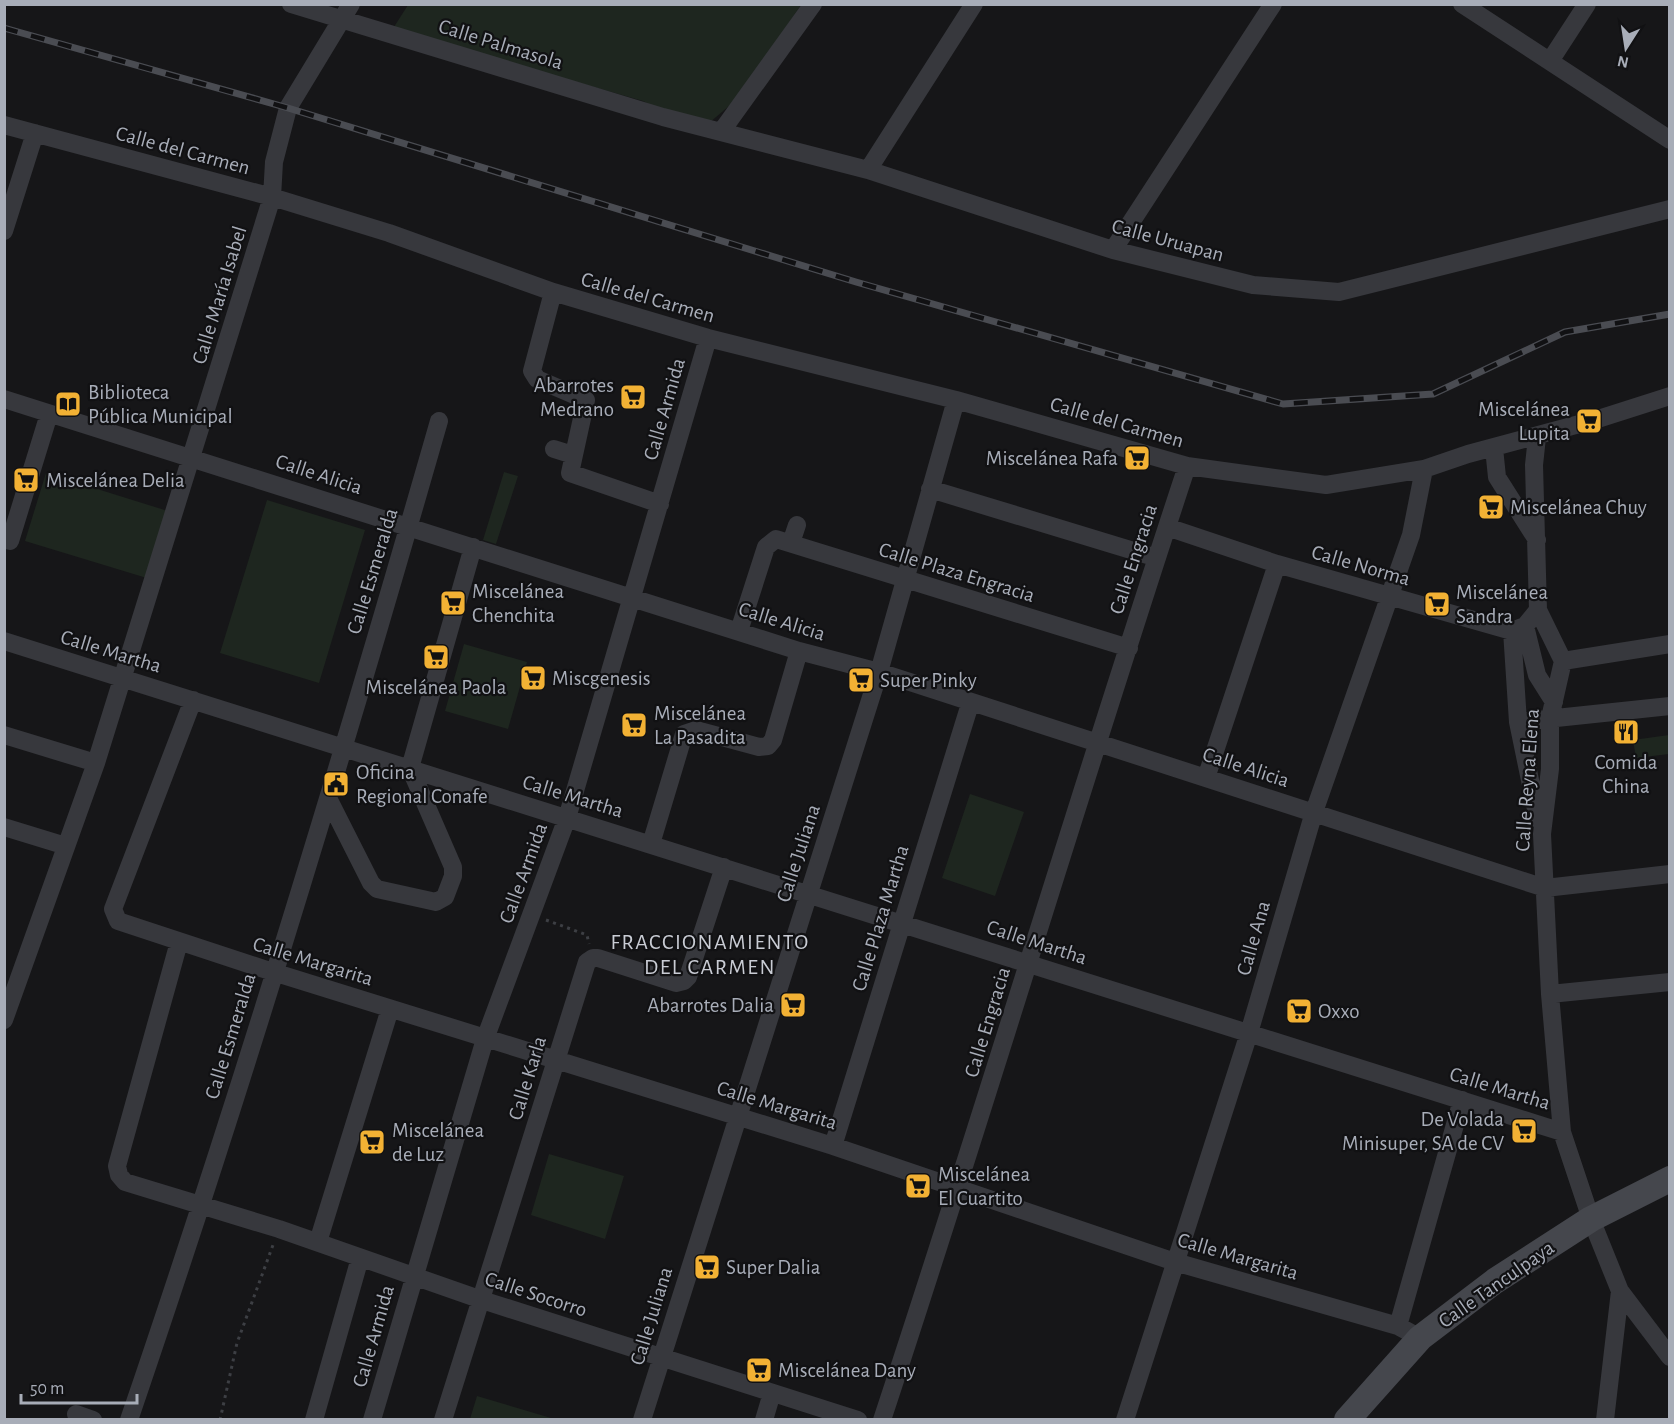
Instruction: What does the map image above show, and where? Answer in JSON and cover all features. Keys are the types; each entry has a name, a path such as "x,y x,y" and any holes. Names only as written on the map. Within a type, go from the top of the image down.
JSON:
{"street":[{"name":"Calle Palmasola","path":"291,4 347,12 663,117"},
{"path":"721,132 813,4"},
{"path":"1113,250 1273,4"},
{"path":"1462,4 1670,140"},
{"path":"1550,62 1587,4"},
{"path":"868,170 972,5"},
{"name":"Calle María Isabel","path":"4,1020 96,763 123,678 272,198 274,162 288,108 347,12"},
{"name":"Calle Uruapan","path":"663,117 868,170 1113,250 1253,285 1339,292 1670,209"},
{"name":"Calle del Carmen","path":"4,125 389,232 554,293 708,338 956,400 1187,466 1326,485 1424,470 1670,396"},
{"path":"4,231 35,133"},
{"path":"554,293 532,371 537,379 586,400 569,467 570,473 660,504"},
{"name":"Calle Armida","path":"372,1419 485,1039 533,916 567,818 708,338"},
{"name":"Calle Alicia","path":"4,399 192,456 409,528 799,651 879,672 970,704 1096,742 1545,888"},
{"name":"Calle Juliana","path":"642,1419 879,672 956,400"},
{"path":"7,540 49,414"},
{"name":"Calle Esmeralda","path":"129,1419 202,1206 273,972 329,800 439,421"},
{"path":"1536,437 1534,465 1538,542 1538,610 1563,661 1670,644"},
{"path":"1494,448 1497,477 1538,542"},
{"path":"554,449 573,455"},
{"name":"Calle Engracia","path":"882,1419 958,1190 1096,742 1129,648 1187,466"},
{"name":"Calle Ana","path":"1125,1419 1249,1033 1314,812 1388,596 1412,535 1424,470"},
{"path":"930,489 1156,558"},
{"path":"791,543 797,525"},
{"name":"Calle Norma","path":"1167,527 1277,564 1388,596 1518,628"},
{"name":"Calle Plaza Engracia","path":"739,631 766,547 772,540 791,543 904,580 1129,648"},
{"path":"329,800 371,883 377,889 436,902 441,901 453,876 453,867 410,768 473,547"},
{"path":"1206,778 1277,564"},
{"path":"1538,610 1518,628 1518,722 1542,834"},
{"path":"1518,628 1552,710"},
{"name":"Calle Martha","path":"4,641 1562,1132 1591,1219 1620,1291"},
{"path":"651,844 684,734 696,730 759,747 768,746 773,740 799,651"},
{"name":"Calle Reyna Elena","path":"1562,1132 1550,994 1542,834 1550,769 1552,710 1563,661"},
{"name":"Calle Margarita","path":"193,700 113,909 118,921 485,1039 833,1146 1174,1262 1409,1332"},
{"name":"Calle Plaza Martha","path":"833,1146 970,704"},
{"path":"1518,722 1552,710 1670,706"},
{"path":"4,735 96,763"},
{"path":"4,827 66,846"},
{"path":"592,958 676,983 684,981 688,977 724,867"},
{"path":"1545,888 1670,874"},
{"name":"Calle Socorro","path":"179,942 117,1166 119,1175 125,1182 279,1229 482,1300 858,1419"},
{"name":"Calle Karla","path":"443,1419 556,1060 588,962 592,958"},
{"path":"1550,994 1670,982"},
{"path":"318,1242 390,1009"},
{"path":"1409,1332 1462,1100"},
{"name":"Calle Tanculpaya","path":"1347,1419 1409,1332 1495,1281 1591,1219 1670,1179"},
{"path":"314,1419 360,1258"},
{"path":"1620,1291 1670,1357"},
{"path":"1605,1419 1620,1291"},
{"path":"764,1419 772,1393"}],"path":[{"path":"533,916 587,935 592,958"},
{"path":"220,1419 237,1343 279,1229"}],"shaded area":[{"path":"408,5 801,5 736,100 709,123 673,117 643,101 392,30"},
{"path":"504,472 518,476 496,544 483,540"},
{"path":"46,473 171,512 150,579 25,541"},
{"path":"267,500 365,530 319,683 220,653"},
{"path":"464,644 527,662 508,729 445,711"},
{"path":"1669,735 1669,754 1636,758 1633,740"},
{"path":"970,794 1024,812 995,896 942,878"},
{"path":"549,1154 624,1176 605,1239 531,1215"},
{"path":"477,1396 551,1418 551,1419 470,1419"}],"railway":[{"path":"4,28 288,108 856,282 1283,404 1433,394 1565,332 1670,314"}],"place":[{"name":"Abarrotes Medrano","path":"633,397"},
{"name":"Biblioteca Pública Municipal","path":"68,404"},
{"name":"Miscelánea Lupita","path":"1589,421"},
{"name":"Miscelánea Rafa","path":"1137,458"},
{"name":"Miscelánea Delia","path":"26,480"},
{"name":"Miscelánea Chuy","path":"1491,507"},
{"name":"Miscelánea Chenchita","path":"453,603"},
{"name":"Miscelánea Sandra","path":"1437,604"},
{"name":"Miscelánea Paola","path":"436,657"},
{"name":"Miscgenesis","path":"533,678"},
{"name":"Super Pinky","path":"861,680"},
{"name":"Miscelánea La Pasadita","path":"634,725"},
{"name":"Comida China","path":"1626,732"},
{"name":"Oficina Regional Conafe","path":"336,784"},
{"name":"Abarrotes Dalia","path":"793,1005"},
{"name":"Oxxo","path":"1299,1011"},
{"name":"De Volada Minisuper, SA de CV","path":"1524,1131"},
{"name":"Miscelánea de Luz","path":"372,1142"},
{"name":"Miscelánea El Cuartito","path":"918,1186"},
{"name":"Super Dalia","path":"707,1267"},
{"name":"Miscelánea Dany","path":"759,1370"}],"district":[{"name":"FRACCIONAMIENTO DEL CARMEN","path":"710,954"}]}
